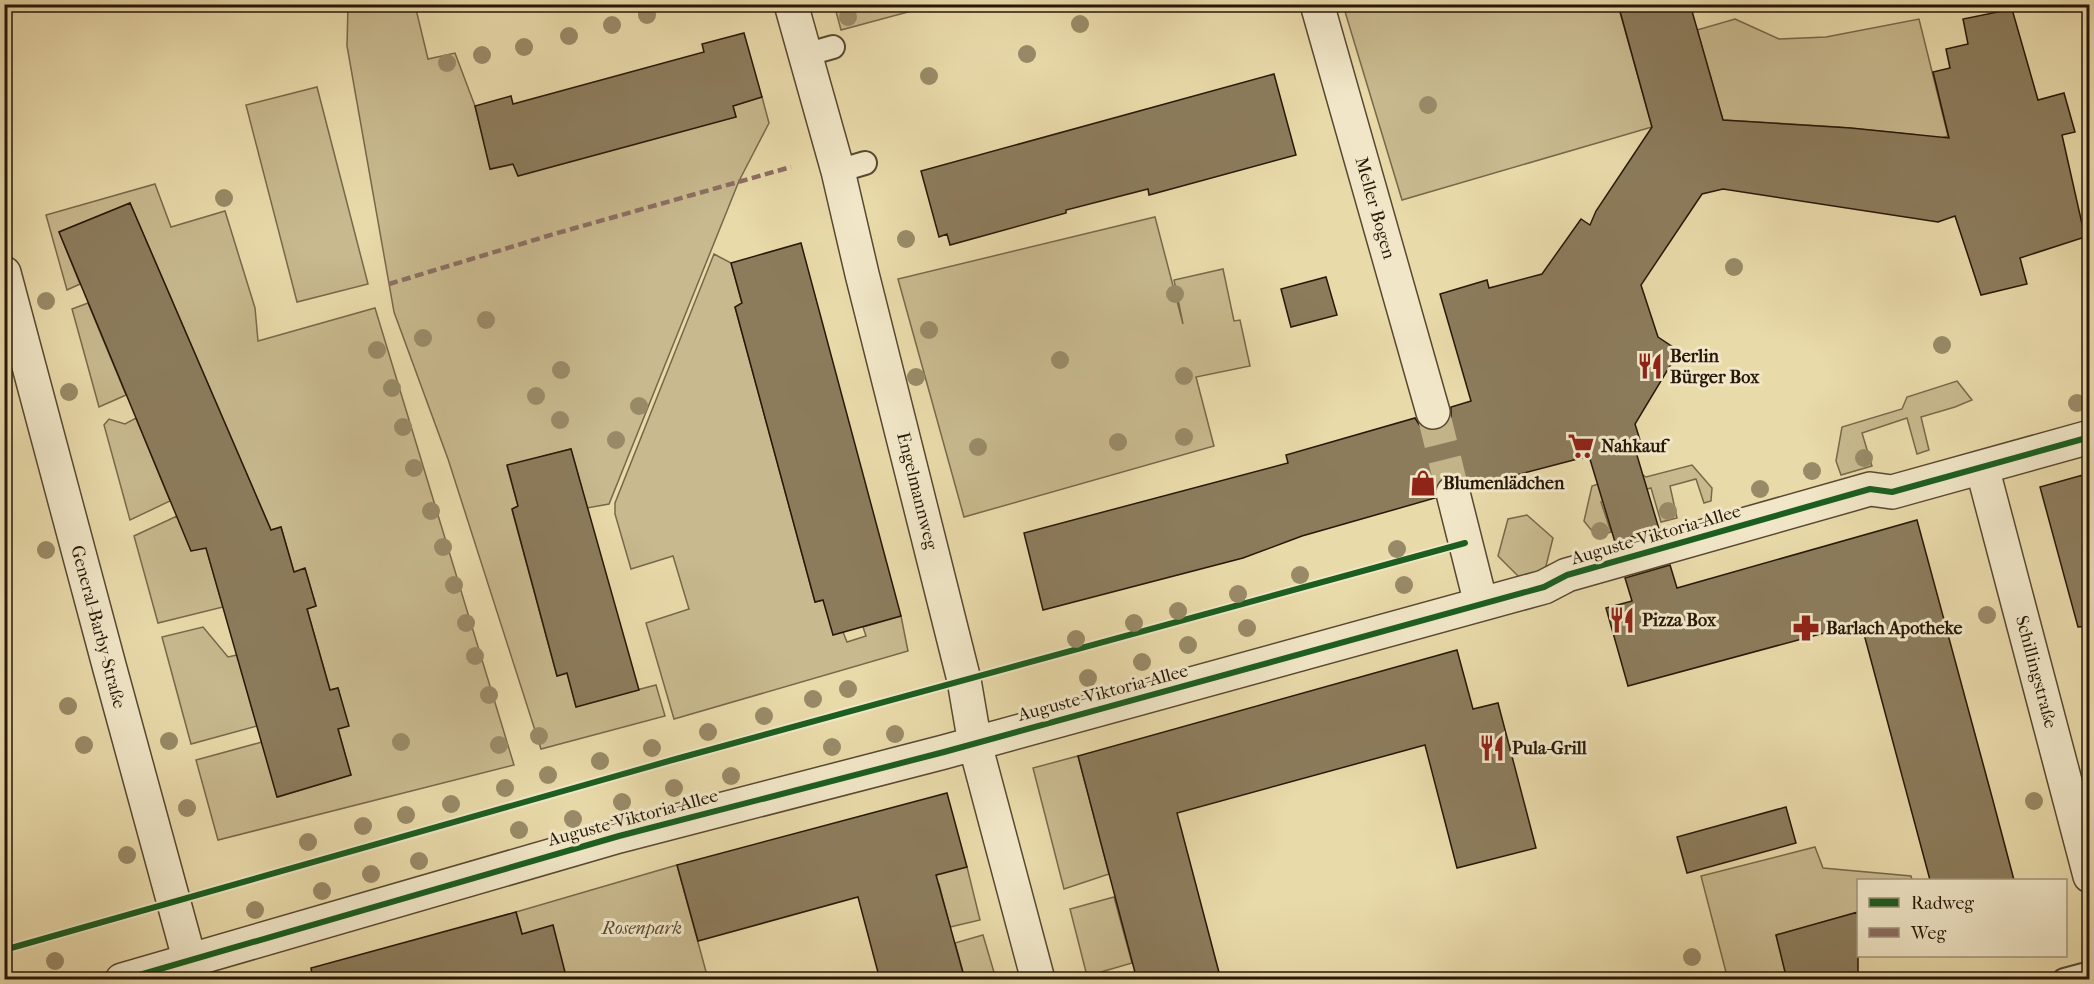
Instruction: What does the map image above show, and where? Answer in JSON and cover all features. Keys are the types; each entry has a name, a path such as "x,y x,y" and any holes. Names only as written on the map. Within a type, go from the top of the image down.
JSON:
{"street":[{"name":"Engelmannweg","path":"791,4 819,51 851,167 862,274 964,680 975,744 1038,980"},
{"name":"Meller Bogen","path":"1317,4 1433,412"},
{"name":"General-Barby-Straße","path":"4,273 193,970"},
{"name":"Auguste-Viktoria-Allee","path":"122,980 193,970 619,836 975,744 1544,587 1567,575 1870,489 1892,492 2090,437"},
{"name":"Schillingstraße","path":"1982,467 2090,876"},
{"path":"1453,493 1481,604"}],"lane":[{"path":"2064,980 2090,973"}],"green space":[{"path":"834,4 934,4 934,5 841,30"},
{"path":"348,5 415,5 428,59 455,53 475,106 491,169 736,117 733,106 762,97 769,123 739,181 609,504 587,508 571,449 507,466 518,506 512,510 557,676 567,673 576,706 656,685 665,716 541,749 448,459 394,312 347,46"},
{"path":"1343,5 1618,5 1652,127 1402,200"},
{"path":"1735,19 1779,39 1826,37 1919,19 1948,136 1916,145 1918,135 1838,127 1723,120 1697,30"},
{"path":"317,87 368,284 297,302 246,105"},
{"path":"155,184 171,227 225,211 255,308 258,341 375,308 514,765 218,840 196,760 262,742 278,797 351,775 338,729 348,726 338,688 330,690 307,609 316,606 305,569 294,572 281,527 271,530 130,203 59,232 80,284 67,290 46,215"},
{"path":"1155,217 1183,324 1174,280 1223,269 1234,321 1240,320 1250,366 1196,377 1214,446 964,517 898,279"},
{"path":"714,254 731,263 742,303 735,307 815,602 823,600 847,642 866,636 863,627 901,616 908,651 674,719 646,623 689,609 673,556 631,569 615,514 615,503"},
{"path":"88,303 126,395 99,407 72,309"},
{"path":"1957,381 1972,400 1921,417 1929,450 1917,454 1907,418 1862,433 1872,466 1841,475 1836,461 1842,427 1902,409 1907,397"},
{"path":"136,418 170,501 130,520 104,425 109,419 125,424"},
{"path":"1692,465 1712,488 1711,501 1704,503 1696,479 1670,486 1677,518 1661,522 1651,488 1601,502 1611,532 1596,536 1584,521 1592,486 1637,471 1646,477"},
{"path":"1527,515 1553,538 1545,570 1519,577 1498,556 1508,519"},
{"path":"177,516 191,551 206,548 223,607 158,623 134,536"},
{"path":"203,627 228,657 237,655 257,726 191,744 162,637"},
{"path":"1078,756 1109,874 1064,889 1033,768"},
{"path":"1815,847 1823,868 1911,876 1912,879 1857,879 1857,912 1776,935 1787,979 1728,980 1701,876"},
{"name":"Rosenpark","path":"677,865 708,979 535,979 516,912"},
{"path":"967,867 980,920 950,927 939,884 929,877"},
{"path":"1114,897 1132,963 1087,976 1070,909"},
{"path":"983,935 996,979 965,979 955,943"}],"building":[{"path":"1618,4 1690,4 1723,120 1851,128 1949,138 1933,72 1950,68 1946,49 1968,44 1963,19 2012,9 2038,100 2064,93 2075,132 2062,135 2085,237 2020,258 2027,284 1981,295 1955,216 1938,222 1723,189 1702,194 1641,285 1658,337 1679,351 1635,424 1640,440 1633,442 1659,529 1615,542 1589,456 1471,487 1459,475 1448,475 1440,479 1435,487 1435,498 1302,536 1243,558 1043,610 1024,533 1288,463 1286,455 1415,418 1420,426 1428,430 1439,430 1447,425 1451,417 1451,407 1471,401 1440,294 1487,280 1489,288 1542,274 1581,219 1590,225 1596,211 1652,127"},
{"path":"744,33 762,97 733,106 736,117 518,176 513,164 490,169 475,106 511,96 513,104 704,52 702,44"},
{"path":"1274,74 1296,155 1149,195 1148,189 1066,210 1066,213 950,245 947,234 939,237 921,171"},
{"path":"130,203 271,530 281,527 294,572 305,568 316,606 307,609 330,690 338,688 349,726 338,729 351,775 277,797 206,548 191,551 59,232"},
{"path":"801,243 901,616 833,635 823,600 815,602 735,307 742,303 731,263"},
{"path":"1326,277 1337,315 1291,327 1281,289"},
{"path":"571,449 639,690 576,707 567,673 557,676 512,509 518,506 507,465"},
{"path":"2090,473 2090,626 2078,627 2040,487"},
{"path":"1917,520 2014,879 1930,879 1861,623 1628,686 1606,608 1632,601 1625,578 1670,565 1677,588"},
{"path":"1457,650 1473,709 1498,703 1536,848 1457,868 1425,745 1177,813 1221,980 1137,980 1078,756"},
{"path":"947,793 967,867 936,875 965,980 880,980 858,897 698,941 677,865"},
{"path":"1786,807 1796,843 1687,873 1677,837"},
{"path":"516,912 522,934 553,925 567,980 313,980 311,968"},
{"path":"1857,912 1858,980 1787,980 1776,935"}],"tunnel":[{"path":"1433,412 1453,493"}],"marked path":[{"path":"389,284 554,234 791,167"}],"cycle path":[{"path":"122,980 619,836 944,752 1544,587 1567,575 1870,489 1892,492 2090,437"},
{"path":"4,950 676,759 1465,543"}],"place":[{"name":"Berlin Bürger Box","path":"1650,366"},
{"name":"Nahkauf","path":"1581,446"},
{"name":"Blumenlädchen","path":"1423,483"},
{"name":"Pizza Box","path":"1622,620"},
{"name":"Barlach Apotheke","path":"1806,628"},
{"name":"Pula-Grill","path":"1492,748"}]}
